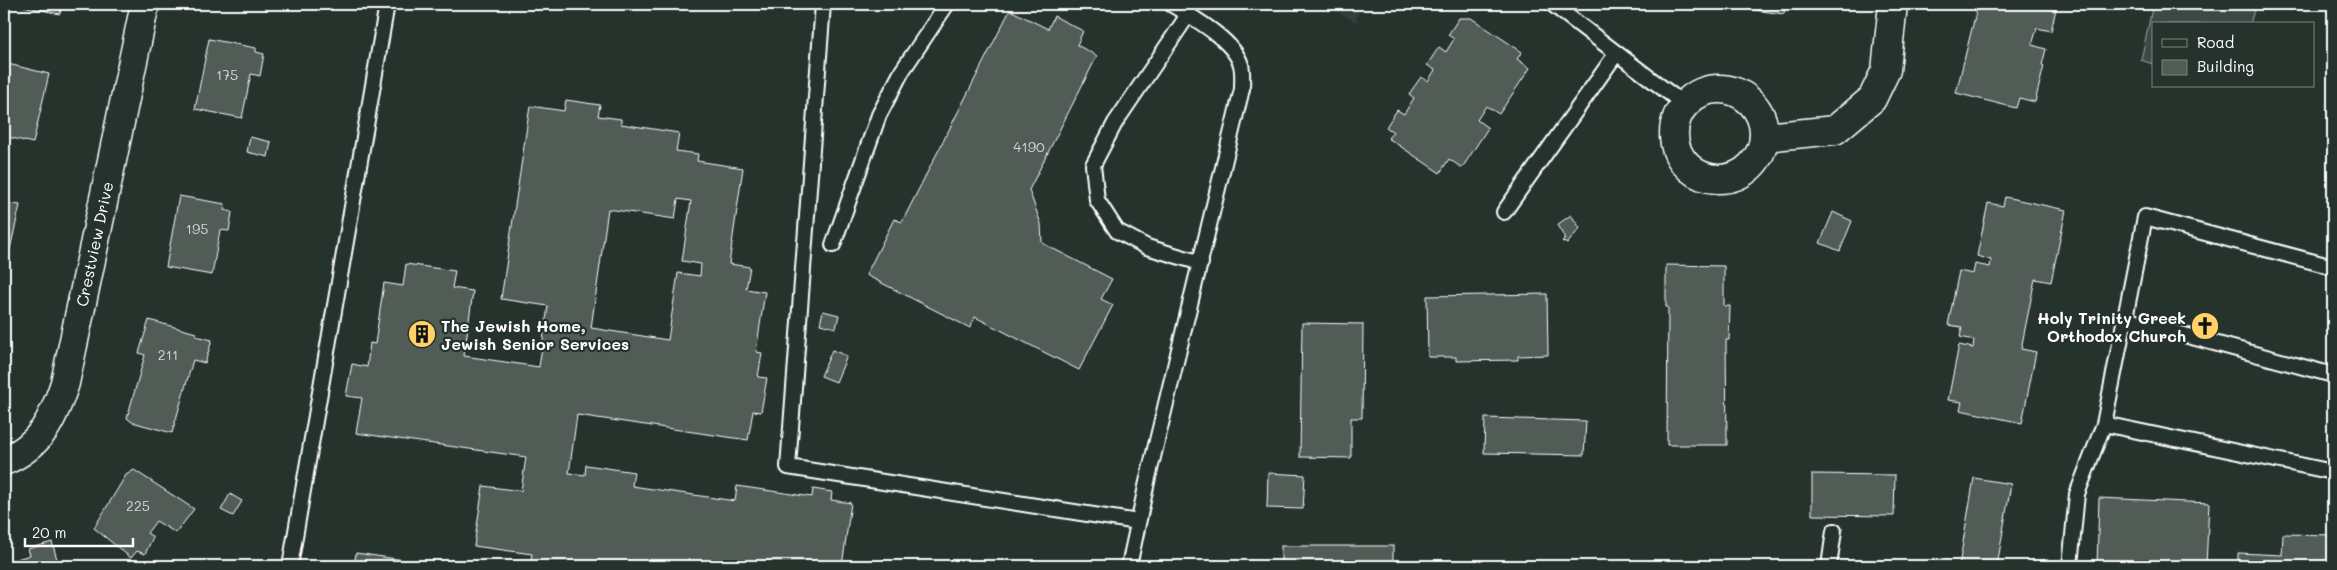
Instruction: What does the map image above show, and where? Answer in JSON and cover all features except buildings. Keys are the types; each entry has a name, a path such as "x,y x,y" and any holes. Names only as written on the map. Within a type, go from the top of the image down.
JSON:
{"street":[{"name":"Crestview Drive","path":"4,461 16,456 35,442 54,415 65,383 145,4"},
{"path":"1764,137 1835,130 1872,99 1886,70 1893,4"},
{"path":"1722,88 1736,92 1748,99 1758,110 1763,123 1764,137 1760,152 1752,164 1740,173 1726,178 1711,178 1698,173 1686,164 1678,152 1674,140 1674,127 1684,105 1695,95 1708,90 1722,88"}],"lane":[{"path":"290,566 387,4"},
{"path":"823,4 788,467 1138,522"},
{"path":"833,245 879,115 902,71 947,4"},
{"path":"1129,566 1242,89 1241,65 1230,48 1211,30 1171,4"},
{"path":"1552,4 1684,105"},
{"path":"1188,15 1115,122 1094,165 1097,200 1117,231 1147,247 1201,263"},
{"path":"1504,212 1616,54"},
{"path":"2070,566 2077,494 2104,424 2145,217 2333,267"},
{"path":"2124,319 2333,376"},
{"path":"2104,424 2333,472"},
{"path":"1829,566 1834,531"}],"shaded area":[{"path":"1324,4 1360,4 1356,22"},
{"path":"2153,4 2256,4 2251,22 2152,22 2152,64 2141,60"}],"place":[{"name":"Holy Trinity Greek Orthodox Church","path":"2205,326"},
{"name":"The Jewish Home, Jewish Senior Services","path":"422,334"}]}
